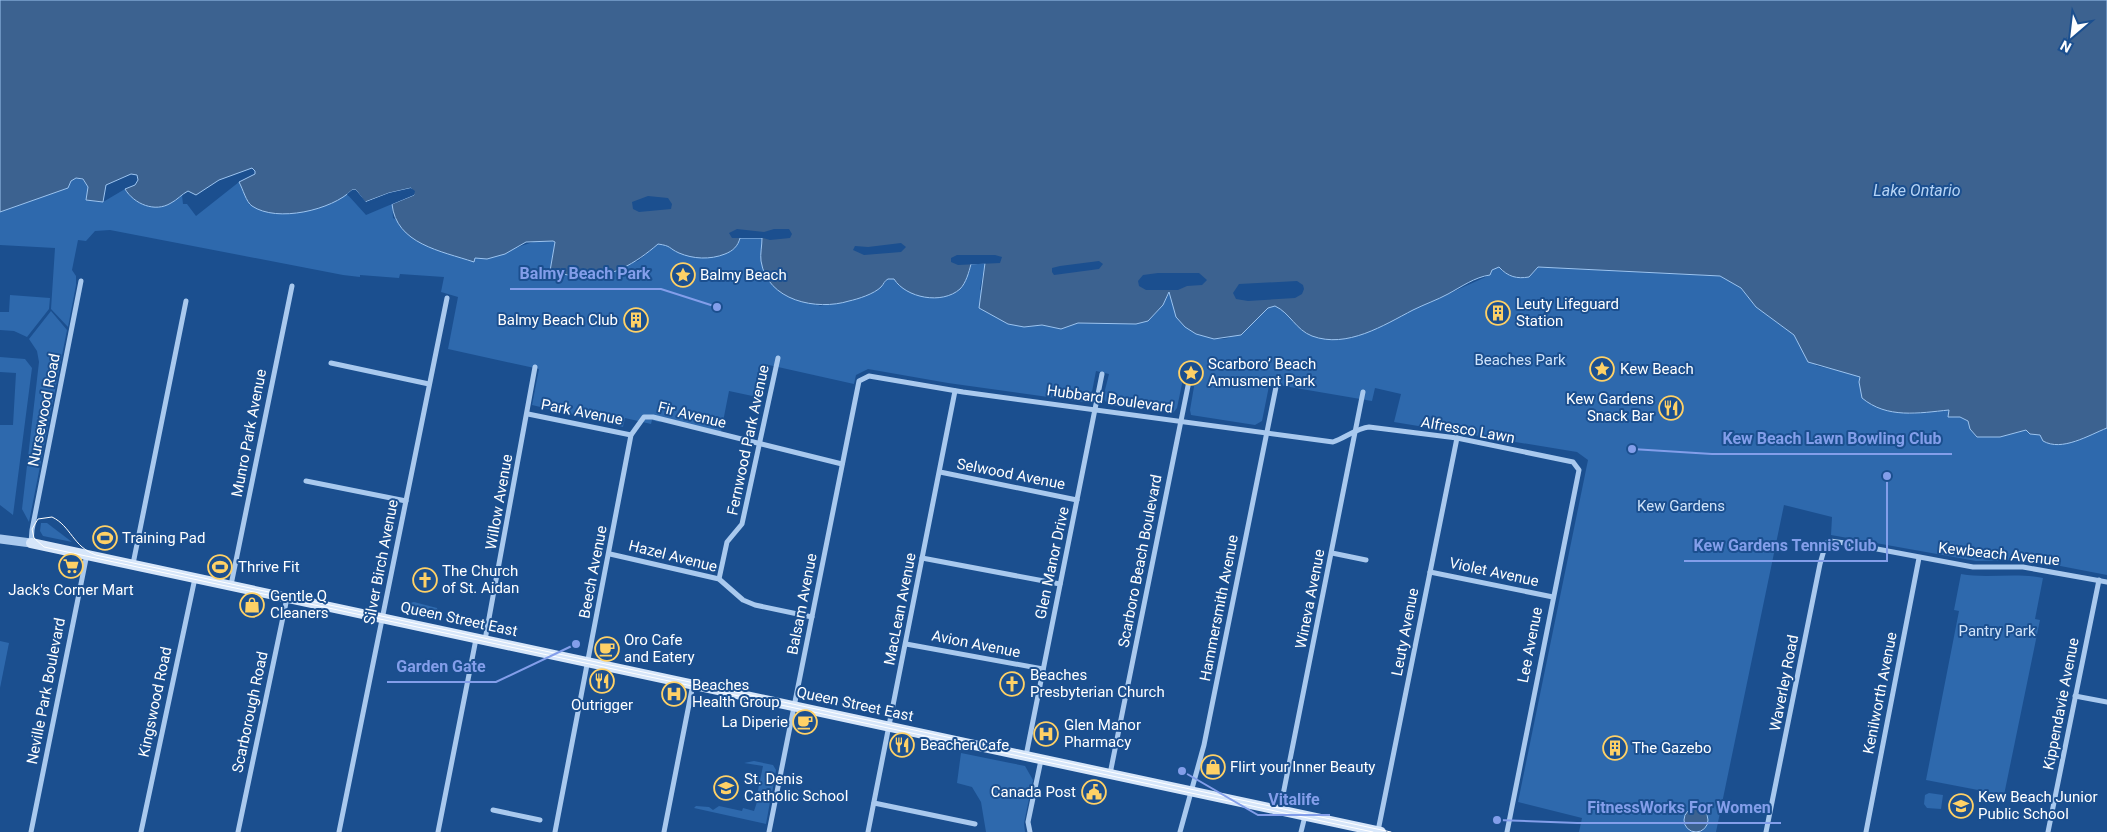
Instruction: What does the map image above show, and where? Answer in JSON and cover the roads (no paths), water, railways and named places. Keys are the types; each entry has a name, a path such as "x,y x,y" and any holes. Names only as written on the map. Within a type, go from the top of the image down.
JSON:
{"main road":[{"name":"Queen Street East","path":"31,543 1380,832"}],"street":[{"name":"Nursewood Road","path":"31,543 32,530 82,281"},
{"name":"Munro Park Avenue","path":"231,585 292,286"},
{"name":"Silver Birch Avenue","path":"340,832 447,298"},
{"path":"133,564 186,301"},
{"name":"Fernwood Park Avenue","path":"719,579 727,542 742,524 761,445 778,358"},
{"path":"331,364 429,384"},
{"name":"Willow Avenue","path":"438,832 528,414 529,391 535,367"},
{"name":"Glen Manor Drive","path":"1026,756 1102,374"},
{"name":"Hubbard Boulevard","path":"859,381 869,376 955,391 1333,442 1356,431"},
{"name":"Balsam Avenue","path":"769,832 859,381"},
{"name":"Scarboro Beach Boulevard","path":"1110,774 1189,382"},
{"name":"Hammersmith Avenue","path":"1180,832 1204,745 1276,387"},
{"name":"MacLean Avenue","path":"868,832 955,391"},
{"name":"Wineva Avenue","path":"1280,811 1363,392"},
{"name":"Park Avenue","path":"528,414 631,435"},
{"name":"Fir Avenue","path":"631,435 644,417 653,417 842,464"},
{"name":"Alfresco Lawn","path":"1356,431 1369,426 1457,438 1576,464"},
{"name":"Beech Avenue","path":"555,832 610,554 631,435"},
{"name":"Leuty Avenue","path":"1380,832 1457,438"},
{"name":"Lee Avenue","path":"1507,832 1579,470 1576,464"},
{"name":"Selwood Avenue","path":"940,472 1077,500"},
{"path":"306,481 406,500"},
{"name":"Queen Street East","path":"0,539 31,543"},
{"name":"Kewbeach Avenue","path":"1830,541 1919,558 1988,568 2031,568 2107,582"},
{"name":"Waverley Road","path":"1766,832 1822,554 1824,546 1830,541"},
{"path":"1332,553 1366,560"},
{"name":"Neville Park Boulevard","path":"31,832 87,554"},
{"name":"Hazel Avenue","path":"610,554 719,579 743,600 755,605 812,617"},
{"path":"922,558 1060,584"},
{"name":"Kenilworth Avenue","path":"1866,832 1919,558"},
{"name":"Violet Avenue","path":"1430,572 1553,597"},
{"name":"Kingswood Road","path":"141,832 195,577"},
{"name":"Kippendavie Avenue","path":"2048,832 2098,580"},
{"name":"Scarborough Road","path":"238,832 287,598"},
{"name":"Avion Avenue","path":"906,644 1043,669"},
{"path":"664,832 693,684"},
{"path":"2075,696 2107,702"},
{"path":"1030,832 1028,822 1041,760"},
{"path":"874,803 975,824"},
{"path":"494,810 540,820"},
{"path":"1301,832 1305,816"}],"water":[{"name":"Lake Ontario","path":"0,0 2107,0 2107,428 2067,444 2058,445 2043,441 2040,435 2030,434 2026,430 2000,437 1977,437 1970,429 1968,421 1960,417 1948,417 1949,410 1904,413 1882,409 1862,398 1860,377 1808,362 1794,335 1756,307 1741,288 1720,276 1538,267 1529,277 1521,278 1509,275 1499,267 1492,270 1490,275 1474,280 1365,334 1338,340 1312,336 1302,330 1275,306 1268,308 1241,335 1214,339 1196,334 1185,327 1176,317 1169,292 1163,305 1148,321 1136,324 1078,323 1061,329 1042,325 1024,327 1008,324 979,308 985,263 971,264 962,287 944,297 934,298 915,295 900,286 894,279 888,279 878,290 870,294 836,304 823,305 795,300 773,286 765,275 761,261 762,238 740,238 736,246 730,251 708,258 684,255 668,246 658,244 622,268 591,277 576,277 550,271 555,242 553,241 526,242 505,254 487,259 475,258 474,262 422,244 402,228 395,218 392,204 414,195 411,188 389,193 365,202 356,190 352,190 343,197 318,208 289,214 275,213 263,211 252,206 246,198 239,182 255,174 252,168 219,180 196,195 188,191 165,206 152,207 139,203 134,199 125,189 135,185 138,180 137,175 131,174 106,185 103,202 86,200 88,187 83,179 76,178 71,181 68,188 0,212"},
{"path":"1696,808 1701,809 1707,815 1707,825 1701,831 1696,832 1691,831 1685,825 1684,820 1685,815 1691,809"}],"tram line":[{"path":"1373,832 44,547 34,538 32,529 38,519 52,517 64,526 82,547 96,555 1391,832"}],"place":[{"name":"Balmy Beach","path":"683,275"},
{"name":"Balmy Beach Park","path":"717,307"},
{"name":"Leuty Lifeguard Station","path":"1498,313"},
{"name":"Balmy Beach Club","path":"636,320"},
{"name":"Kew Beach","path":"1602,369"},
{"name":"Scarboro’ Beach Amusment Park","path":"1191,373"},
{"name":"Kew Gardens Snack Bar","path":"1671,408"},
{"name":"Kew Beach Lawn Bowling Club","path":"1632,449"},
{"name":"Kew Gardens Tennis Club","path":"1887,476"},
{"name":"Training Pad","path":"105,538"},
{"name":"Jack's Corner Mart","path":"71,566"},
{"name":"Thrive Fit","path":"220,567"},
{"name":"The Church of St. Aidan","path":"425,580"},
{"name":"Gentle Q Cleaners","path":"252,605"},
{"name":"Garden Gate","path":"576,644"},
{"name":"Oro Cafe and Eatery","path":"607,649"},
{"name":"Outrigger","path":"602,681"},
{"name":"Beaches Presbyterian Church","path":"1012,684"},
{"name":"Beaches Health Group","path":"674,694"},
{"name":"La Diperie","path":"805,722"},
{"name":"Glen Manor Pharmacy","path":"1046,734"},
{"name":"Beacher Cafe","path":"902,745"},
{"name":"The Gazebo","path":"1615,748"},
{"name":"Flirt your Inner Beauty","path":"1213,767"},
{"name":"Vitalife","path":"1182,771"},
{"name":"St. Denis Catholic School","path":"726,788"},
{"name":"Canada Post","path":"1094,792"},
{"name":"Kew Beach Junior Public School","path":"1961,806"},
{"name":"FitnessWorks For Women","path":"1497,820"}],"park label":[{"name":"Beaches Park","path":"1520,360"},
{"name":"Kew Gardens","path":"1681,506"},
{"name":"Pantry Park","path":"1997,631"}]}
